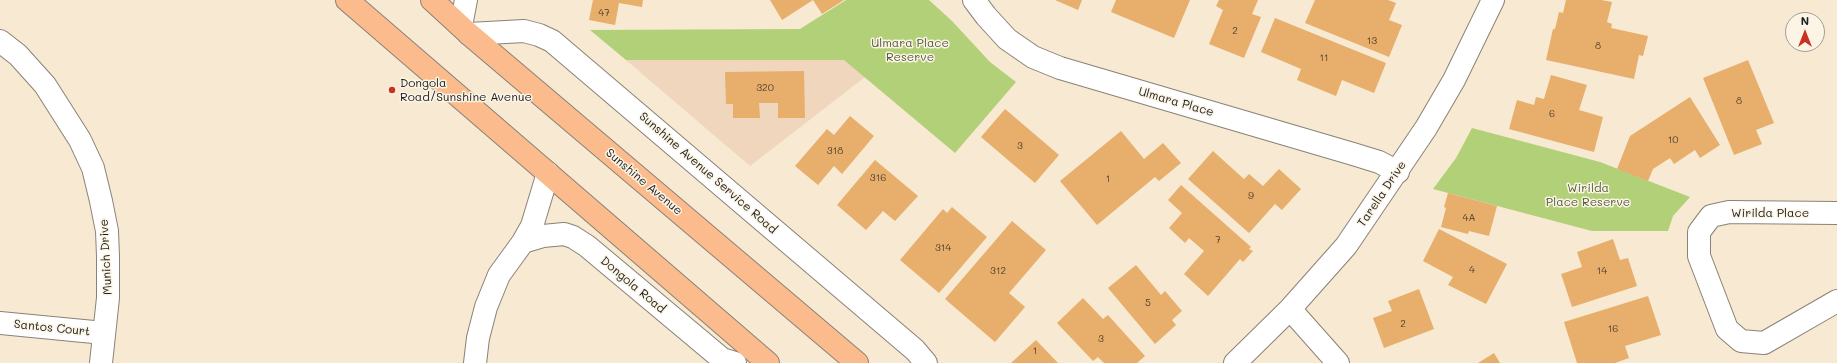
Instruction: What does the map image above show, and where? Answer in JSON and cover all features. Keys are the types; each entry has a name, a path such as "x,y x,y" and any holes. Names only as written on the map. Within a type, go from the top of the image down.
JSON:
{"main road":[{"path":"347,0 768,363"},
{"name":"Sunshine Avenue","path":"432,0 845,359"}],"street":[{"path":"465,30 466,0"},
{"name":"Ulmara Place","path":"974,0 1007,39 1033,57 1060,68 1379,162 1398,172"},
{"name":"Tarella Drive","path":"1235,363 1290,309 1346,246 1398,172 1454,80 1493,0"},
{"name":"Sunshine Avenue Service Road","path":"465,30 524,31 539,35 552,41 915,350 926,363"},
{"name":"Munich Drive","path":"0,40 18,56 45,85 80,140 93,168 102,201 107,237 108,298 101,363"},
{"path":"475,363 478,338 488,301 499,275 523,242 532,226 548,173"},
{"name":"Wirilda Place","path":"1837,213 1729,212 1711,216 1699,232 1699,256 1727,329 1741,341 1764,343 1837,301"},
{"name":"Dongola Road","path":"523,242 543,236 564,234 573,237 587,246 722,359 735,363"},
{"path":"1290,309 1338,363"},
{"name":"Santos Court","path":"0,322 104,333"}],"shaded area":[{"path":"626,60 844,60 865,77 750,166"}],"green space":[{"name":"Ulmara Place Reserve","path":"846,0 929,0 952,21 990,62 1016,82 955,153 844,60 626,60 590,30 800,29"},
{"name":"Wirilda Place Reserve","path":"1472,128 1600,162 1690,197 1673,216 1668,231 1592,231 1433,189 1456,158"}],"building":[{"path":"593,0 643,0 642,7 619,3 615,25 589,20"},
{"path":"770,0 813,0 782,20"},
{"path":"813,0 844,0 822,14"},
{"path":"1055,0 1082,0 1078,10"},
{"path":"1116,0 1190,0 1174,38 1111,12"},
{"path":"1219,0 1258,0 1252,14 1261,17 1244,58 1209,44 1223,10 1216,6"},
{"path":"1315,0 1388,0 1396,3 1389,20 1402,25 1389,57 1305,23"},
{"path":"1566,0 1601,0 1612,2 1607,22 1612,24 1611,28 1648,36 1643,56 1639,55 1634,79 1546,60 1553,29 1555,29 1559,12 1563,13"},
{"path":"1275,18 1386,63 1374,93 1342,80 1336,96 1297,80 1301,69 1261,52"},
{"path":"1748,60 1774,123 1756,130 1762,144 1734,155 1703,78"},
{"path":"804,71 805,118 778,118 778,103 759,103 760,118 733,118 733,104 726,104 725,72"},
{"path":"1551,75 1587,85 1579,110 1603,117 1594,152 1509,129 1517,100 1534,105 1536,97 1544,99"},
{"path":"1690,97 1720,145 1700,158 1695,150 1674,164 1670,158 1653,169 1648,181 1617,169 1630,136"},
{"path":"1005,109 1059,155 1035,183 981,137"},
{"path":"850,116 874,136 842,174 834,166 818,185 795,166 827,129 834,135"},
{"path":"1121,131 1144,159 1163,143 1181,163 1159,181 1155,177 1097,225 1060,181"},
{"path":"1213,151 1244,179 1249,174 1263,186 1279,169 1301,189 1282,210 1275,204 1249,233 1188,179"},
{"path":"875,160 918,196 895,221 883,211 866,230 837,205"},
{"path":"1181,185 1251,247 1249,249 1253,251 1243,262 1240,259 1208,296 1184,274 1204,251 1189,238 1185,243 1169,228 1182,213 1168,200"},
{"path":"1448,193 1497,206 1489,236 1469,231 1468,234 1441,227"},
{"path":"952,207 987,237 939,293 900,260 943,209 947,213"},
{"path":"1012,221 1046,250 1009,293 1025,307 995,342 945,299"},
{"path":"1439,229 1507,264 1486,304 1448,285 1453,277 1423,261"},
{"path":"1613,239 1620,260 1628,258 1637,286 1572,307 1561,274 1582,267 1577,252"},
{"path":"1136,265 1161,295 1165,291 1182,311 1172,320 1176,325 1155,344 1108,288"},
{"path":"1419,289 1434,329 1384,348 1373,318 1392,311 1388,301"},
{"path":"1648,296 1661,335 1625,346 1629,358 1615,363 1577,363 1564,322"},
{"path":"1083,298 1103,319 1108,315 1145,356 1137,363 1104,363 1098,357 1093,361 1057,323"},
{"path":"1036,340 1058,363 1011,363"},
{"path":"1494,353 1500,363 1478,363"}],"place":[{"name":"Dongola Road/Sunshine Avenue","path":"392,90"}]}
